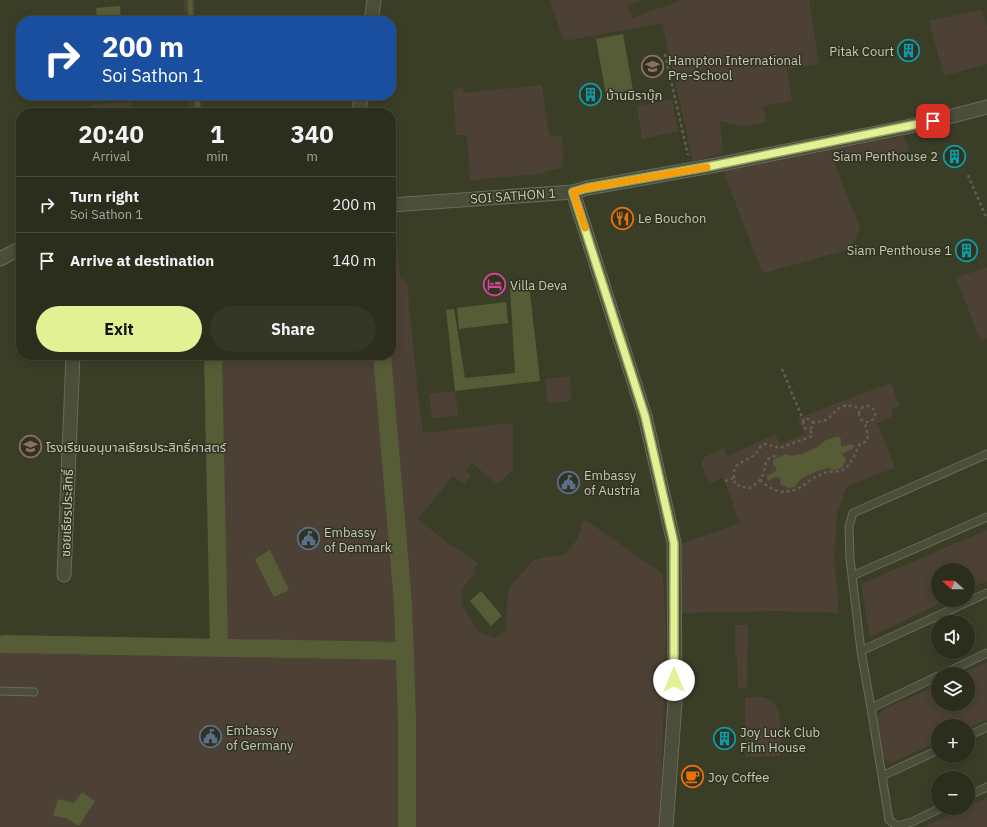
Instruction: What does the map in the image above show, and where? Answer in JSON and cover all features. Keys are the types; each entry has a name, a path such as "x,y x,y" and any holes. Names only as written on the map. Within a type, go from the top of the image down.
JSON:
{"street":[{"path":"372,16 374,0"},
{"name":"SOI SATHON 1","path":"396,205 573,192 587,188 691,170 933,121 987,107"},
{"path":"573,192 645,416 674,543 675,703 666,827"},
{"path":"0,259 16,251"},
{"name":"ซอยเธียรประสิทธิ์","path":"64,574 73,360"}],"lane":[{"path":"931,813 912,822 896,826 889,820 861,651 850,559 849,526 853,513 987,454"},
{"path":"852,576 987,517"},
{"path":"861,651 987,593"},
{"path":"958,667 987,653"},
{"path":"871,708 931,679"},
{"path":"0,691 34,692"},
{"path":"975,733 987,727"},
{"path":"882,776 931,753"},
{"path":"975,793 987,787"}],"path":[{"path":"665,54 691,170"},
{"path":"968,175 986,217"},
{"path":"782,369 804,422 804,428 810,429"},
{"path":"836,404 837,410"},
{"path":"812,423 822,421 830,417 839,408 845,405 850,405 861,409 864,407 871,407 875,411 874,419 870,422 865,422"},
{"path":"760,480 765,485 773,489 780,492 786,492 796,490 817,476 827,472 836,472 846,468 860,444 868,440 868,431 865,422 860,417 861,409"},
{"path":"804,422 808,419 812,423"},
{"path":"778,455 768,458 760,480 750,488 735,484 734,471 737,465 753,456 761,446 765,444 780,448 812,436 810,429 812,423"},
{"path":"725,481 734,478"}],"shaded area":[{"path":"184,0 194,0 196,16 185,16"},
{"path":"550,0 645,0 627,5 632,18 682,0 809,0 819,64 787,69 792,101 763,106 766,122 744,126 720,121 723,153 693,161 662,23 564,41"},
{"path":"120,6 121,16 97,16 96,8"},
{"path":"982,10 987,28 987,64 944,76 929,21"},
{"path":"623,34 633,90 606,95 596,39"},
{"path":"542,85 549,135 562,136 563,167 538,174 470,180 467,135 456,135 453,90 463,87 464,93"},
{"path":"672,99 678,131 642,139 637,106"},
{"path":"189,100 201,100 202,108 190,108"},
{"path":"131,102 131,108 90,108 90,105"},
{"path":"904,136 909,151 834,163 860,228 850,249 763,273 723,171"},
{"path":"396,247 398,247 400,276 407,284 423,433 513,423 513,470 497,484 472,463 465,471 471,476 464,484 453,476 418,519 449,544 469,556 478,564 473,570 476,572 462,588 461,604 479,632 495,638 506,630 508,589 534,560 545,557 565,555 578,538 584,519 663,574 666,631 660,827 0,827 0,638 212,642 204,360 396,360"},
{"path":"987,267 987,338 981,341 956,278"},
{"path":"529,284 540,381 455,391 446,310 454,309 465,378 515,373 510,288"},
{"path":"506,302 508,323 459,329 457,308"},
{"path":"570,376 571,401 548,403 545,379"},
{"path":"891,383 899,405 891,409 893,416 877,423 894,468 847,486 837,512 834,557 839,613 778,611 681,613 681,544 740,523 723,477 710,484 702,465 702,460 724,448 727,457 775,434 780,444 804,434 798,418"},
{"path":"455,391 458,416 432,418 429,394"},
{"path":"838,436 841,439 841,446 851,444 854,445 854,448 842,454 846,459 843,467 834,470 829,468 820,470 802,478 794,487 789,488 780,484 781,478 774,477 769,481 767,479 767,474 769,475 775,472 777,468 773,465 775,458 786,454 791,456 801,454 816,448 826,440"},
{"path":"987,530 987,581 975,587 975,563 931,563 931,607 932,607 870,637 861,584"},
{"path":"270,550 289,590 274,597 255,559"},
{"path":"481,591 502,616 491,626 470,601"},
{"path":"735,625 748,625 747,688 738,688 737,658 735,657"},
{"path":"987,662 987,720 975,725 975,719 931,719 931,745 890,763 883,756 876,717 885,709 931,688 931,711 975,711 975,668"},
{"path":"763,697 773,702 779,714 780,756 745,757 745,698"},
{"path":"82,792 95,801 79,826 66,818 53,816 58,799 74,803"},
{"path":"987,798 987,827 923,827 950,815 975,815 975,804"}],"waterway":[{"path":"190,0 191,16"},
{"path":"197,100 198,108"},
{"path":"213,360 219,647"},
{"path":"382,360 403,603 407,718 407,827"},
{"path":"4,644 405,651"}],"slow traffic":[{"path":"585,228 573,192 587,188 707,167"}],"place":[{"name":"Pitak Court","path":"909,51"},
{"name":"Hampton International Pre-School","path":"652,67"},
{"name":"บ้านมิราบุ๊ก","path":"591,95"},
{"name":"Siam Penthouse 2","path":"954,156"},
{"name":"Le Bouchon","path":"622,218"},
{"name":"Siam Penthouse 1","path":"967,250"},
{"name":"Villa Deva","path":"494,285"},
{"name":"โรงเรียนอนุบาลเธียรประสิทธิ์ศาสตร์","path":"31,447"},
{"name":"Embassy of Austria","path":"569,482"},
{"name":"Embassy of Denmark","path":"309,539"},
{"name":"Embassy of Germany","path":"210,737"},
{"name":"Joy Luck Club Film House","path":"724,739"},
{"name":"Joy Coffee","path":"693,777"}],"route":[{"path":"674,680 674,543 645,416 573,192 587,188 711,166 933,121"}]}
